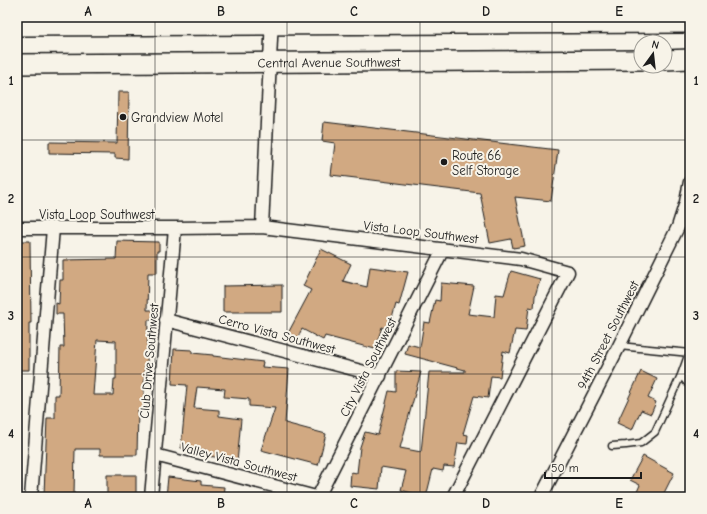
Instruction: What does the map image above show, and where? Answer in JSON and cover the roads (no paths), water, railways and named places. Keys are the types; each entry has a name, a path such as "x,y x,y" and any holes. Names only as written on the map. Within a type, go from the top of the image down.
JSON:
{"main road":[{"path":"17,26 74,21 690,23"},
{"path":"673,60 690,59"},
{"name":"Central Avenue Southwest","path":"17,64 633,60"}],"street":[{"path":"262,226 272,21"},
{"name":"94th Street Southwest","path":"540,497 619,346 678,227 686,202 690,182"},
{"name":"Vista Loop Southwest","path":"17,228 175,228 262,226 521,259 568,272 453,497"},
{"path":"31,497 53,228"},
{"name":"Club Drive Southwest","path":"151,497 175,228"},
{"name":"City Vista Southwest","path":"317,497 380,376 443,249"},
{"name":"Cerro Vista Southwest","path":"166,320 380,376"},
{"name":"Valley Vista Southwest","path":"155,455 317,497"}],"lane":[{"path":"612,446 642,443 654,432 690,353 619,346"},
{"path":"681,375 690,386"}],"place":[{"name":"Grandview Motel","path":"123,117"},
{"name":"Route 66 Self Storage","path":"444,162"}]}
